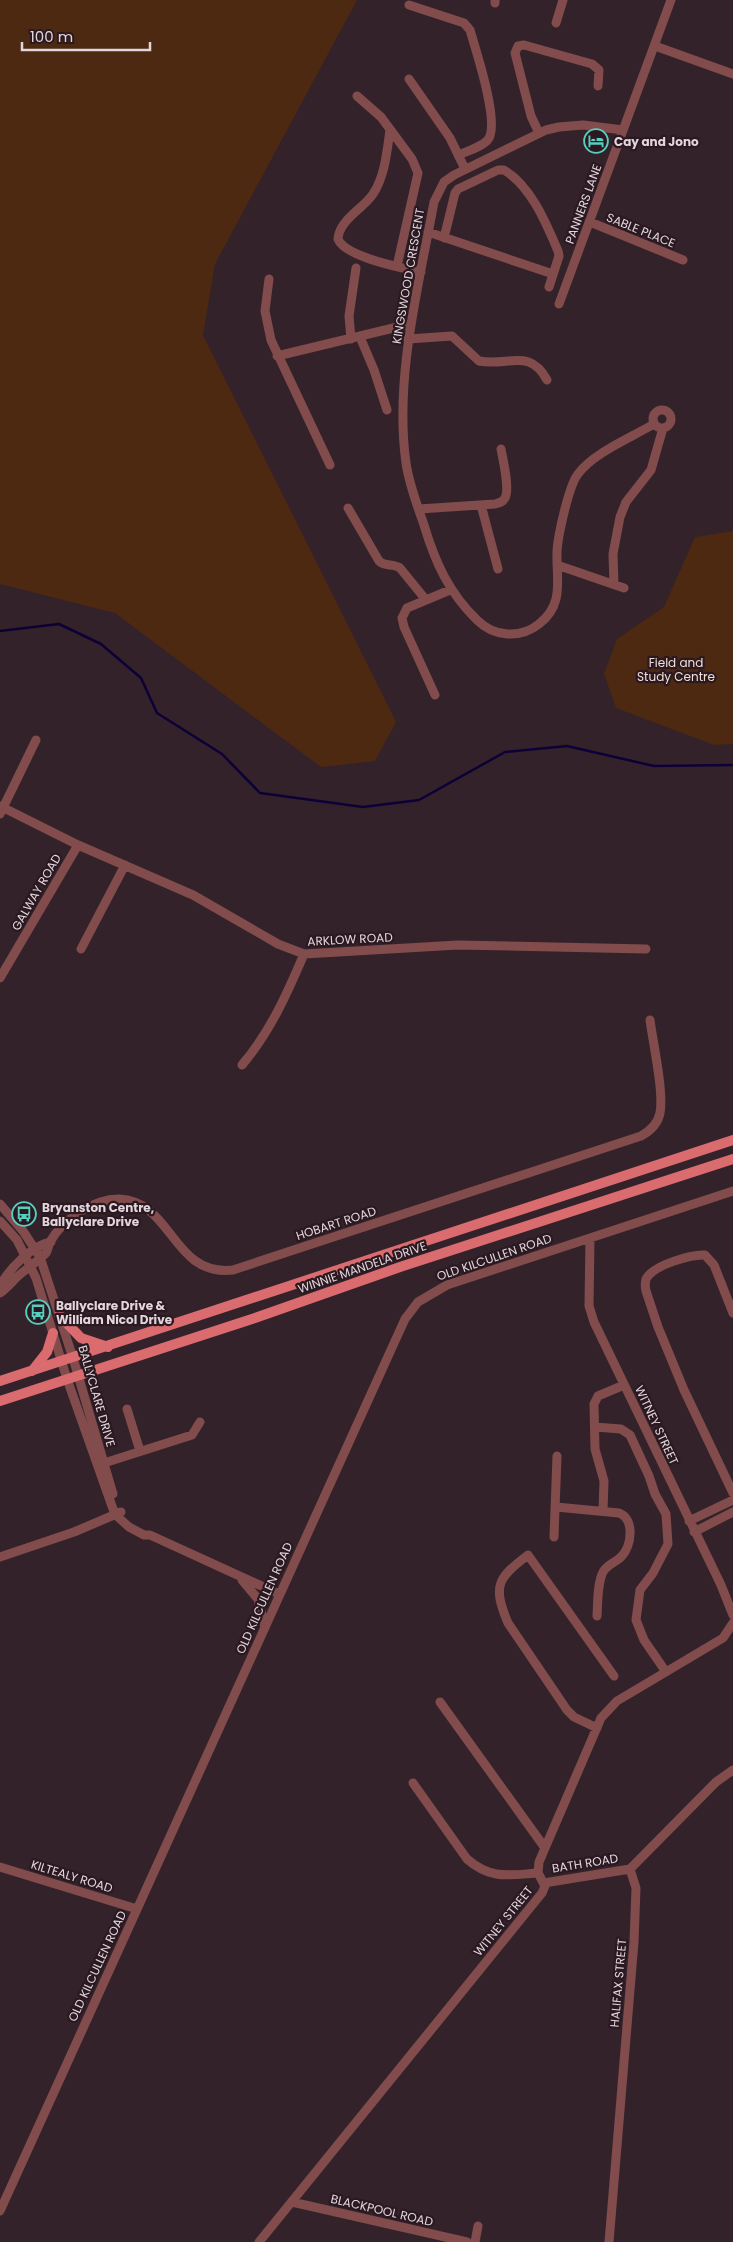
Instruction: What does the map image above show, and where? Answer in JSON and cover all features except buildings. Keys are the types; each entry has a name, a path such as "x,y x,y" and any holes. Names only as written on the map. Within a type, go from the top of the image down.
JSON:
{"main road":[{"name":"WINNIE MANDELA DRIVE","path":"0,1381 733,1140"},
{"name":"WINNIE MANDELA DRIVE","path":"0,1401 256,1318 418,1261 733,1159"},
{"path":"59,1315 81,1338 108,1347"},
{"path":"32,1371 46,1352 53,1333"}],"street":[{"path":"556,24 563,0"},
{"name":"PANNERS LANE","path":"559,304 671,0"},
{"path":"409,5 464,23 470,30 488,93 491,118 490,134 486,142 459,155"},
{"path":"539,134 531,116 515,53 518,46 592,64 599,70 598,86"},
{"path":"655,46 733,74"},
{"path":"409,79 459,155 465,169"},
{"path":"357,96 381,117 412,159 418,174 397,266"},
{"name":"KINGSWOOD CRESCENT","path":"623,130 572,125 559,127 539,134 465,169 444,182 438,191 428,232 408,339 404,449 412,490 436,560 450,590 473,616 488,629 501,634 517,634 532,629 539,624 554,606 559,586 557,565 559,537 575,477 595,459 654,424"},
{"path":"390,130 381,176 374,193 341,229 338,239 346,249 421,272"},
{"path":"444,238 453,197 458,189 498,170 504,170 524,188 534,201 555,243 559,256 549,287"},
{"name":"SABLE PLACE","path":"590,222 683,260"},
{"path":"428,232 553,274"},
{"path":"356,268 349,316 356,338 374,370 387,410"},
{"path":"269,279 266,322 277,356 330,465"},
{"path":"277,356 410,324"},
{"path":"408,339 452,336 479,361 517,359 532,362 541,369 547,380"},
{"path":"657,412 667,412 671,422 663,428 658,428 654,424 653,419 657,412"},
{"path":"614,583 613,554 620,517 626,502 651,470 663,428"},
{"path":"418,509 495,504 503,501 507,496 501,449"},
{"path":"482,505 498,569"},
{"path":"348,508 379,561 400,568 426,600"},
{"path":"557,565 624,588"},
{"path":"435,695 404,627 402,618 407,608 450,590"},
{"path":"1,810 36,740"},
{"name":"ARKLOW ROAD","path":"1,810 193,895 278,944 304,954 458,946 646,949"},
{"name":"GALWAY ROAD","path":"0,978 78,845"},
{"path":"81,949 125,865"},
{"path":"242,1065 259,1045 284,1001 304,954"},
{"name":"HOBART ROAD","path":"0,1294 47,1252 50,1242 76,1215 89,1206 105,1200 128,1200 145,1207 157,1217 183,1252 197,1263 219,1270 234,1270 621,1143 646,1133 656,1123 660,1113 660,1095 650,1020"},
{"name":"OLD KILCULLEN ROAD","path":"0,2211 399,1329 418,1302 447,1285 733,1191"},
{"name":"BALLYCLARE DRIVE","path":"0,1204 40,1258 73,1358 118,1513"},
{"name":"BALLYCLARE DRIVE","path":"0,1221 17,1240 31,1265 102,1482 118,1513 150,1535 279,1594"},
{"name":"WITNEY STREET","path":"590,1238 590,1313 694,1532 721,1584 733,1615"},
{"name":"HOBART ROAD","path":"0,1286 12,1268 43,1243 50,1242"},
{"path":"733,1313 714,1264 705,1255 689,1256 661,1267 649,1275 645,1282 646,1291 670,1359 733,1493"},
{"path":"603,1511 604,1481 595,1449 596,1400 624,1384"},
{"path":"127,1409 140,1451"},
{"path":"104,1463 192,1435 200,1422"},
{"path":"595,1427 621,1429 630,1435 655,1494 666,1514 668,1544 654,1573 640,1590 636,1620 644,1640 666,1672"},
{"path":"554,1537 557,1456"},
{"path":"689,1521 733,1500"},
{"path":"556,1507 603,1511 626,1516 630,1534 626,1548 621,1558 608,1566 602,1573 597,1616"},
{"path":"694,1532 733,1512"},
{"path":"0,1557 74,1532 118,1513"},
{"path":"597,1728 574,1716 567,1710 514,1634 504,1614 501,1598 501,1583 506,1571 528,1555 614,1676"},
{"path":"239,1576 258,1599 265,1628"},
{"name":"WITNEY STREET","path":"259,2242 542,1893 544,1883 538,1873 538,1862 597,1728 607,1711 617,1701 723,1638 733,1622"},
{"path":"440,1702 545,1848"},
{"path":"630,1869 716,1782 733,1770"},
{"path":"413,1783 467,1859 478,1869 500,1876 538,1873"},
{"name":"KILTEALY ROAD","path":"0,1867 136,1909"},
{"name":"BATH ROAD","path":"544,1883 630,1869"},
{"name":"HALIFAX STREET","path":"609,2242 636,1909 636,1888 630,1869"},
{"name":"BLACKPOOL ROAD","path":"292,2202 467,2242"},
{"path":"475,2242 478,2226"}],"green space":[{"path":"0,0 357,0 215,264 203,335 396,722 375,761 321,767 115,613 0,584"},
{"name":"Field and Study Centre","path":"733,531 733,744 714,745 616,708 604,674 617,639 664,607 695,537"}],"waterway":[{"path":"0,631 59,624 101,644 141,678 157,713 222,754 260,793 363,807 419,800 505,752 567,746 654,766 733,765"}],"place":[{"name":"Cay and Jono","path":"596,141"},
{"name":"Bryanston Centre, Ballyclare Drive","path":"24,1214"},
{"name":"Ballyclare Drive & William Nicol Drive","path":"38,1312"}]}
